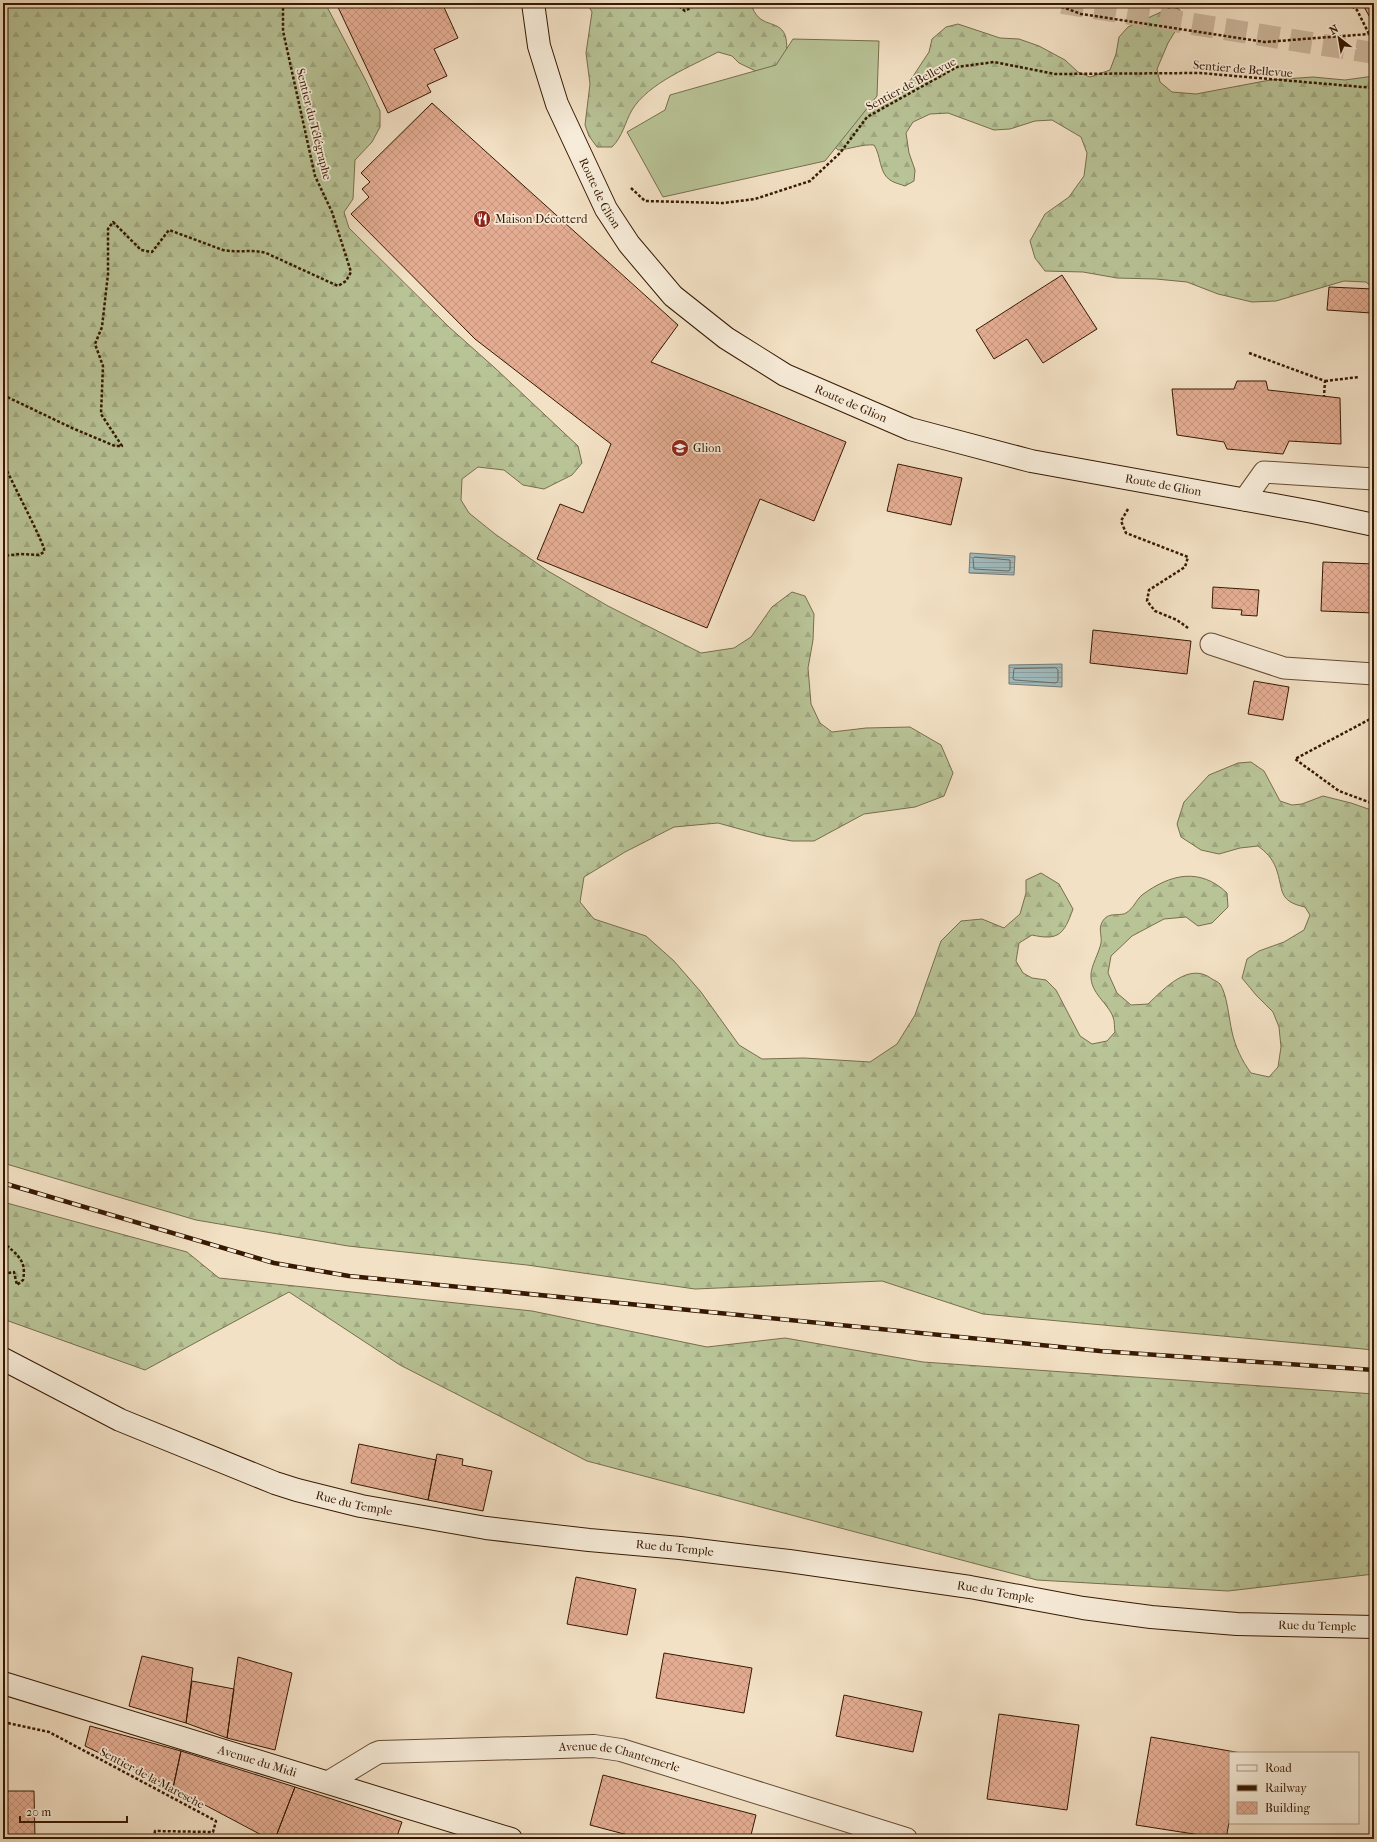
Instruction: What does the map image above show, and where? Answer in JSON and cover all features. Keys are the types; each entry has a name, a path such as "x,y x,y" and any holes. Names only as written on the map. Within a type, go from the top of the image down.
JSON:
{"street":[{"name":"Route de Glion","path":"533,3 539,46 557,104 606,209 630,244 673,296 726,338 785,375 910,429 1031,462 1314,512 1374,525"},
{"name":"Rue du Temple","path":"3,1359 120,1420 268,1480 297,1490 361,1506 486,1528 748,1556 937,1582 1083,1608 1151,1617 1248,1625 1374,1627"},
{"name":"Avenue du Midi","path":"3,1683 330,1782 511,1839"},
{"name":"Avenue de Chantemerle","path":"330,1782 380,1752 601,1747 621,1750 906,1839"}],"lane":[{"path":"1244,500 1264,472 1374,479"},
{"path":"1211,644 1284,668 1374,674"}],"path":[{"name":"Sentier du Télégraphe","path":"3,395 72,428 115,446 122,446 101,414 102,366 96,344 102,327 108,274 108,229 113,222 141,250 152,252 169,230 223,250 232,252 258,251 338,286 346,281 351,272 332,212 315,176 283,31 283,3"},
{"path":"675,3 685,11 699,3"},
{"path":"1052,3 1081,14 1265,42 1369,34 1374,35"},
{"path":"1348,3 1357,10 1369,34"},
{"name":"Sentier de Bellevue","path":"626,183 645,200 723,203 756,199 810,181 840,153 867,117 957,67 986,63 994,62 1055,74 1200,73 1374,88"},
{"path":"1249,353 1325,381 1359,376"},
{"path":"1324,396 1325,381"},
{"path":"3,462 22,503 32,520 44,548 44,552 39,555 20,554 3,556"},
{"path":"1131,507 1126,511 1121,521 1126,533 1188,557 1186,567 1149,590 1148,600 1155,611 1177,620"},
{"path":"1374,717 1295,759 1339,791 1374,804"},
{"path":"3,1242 22,1260 25,1270 23,1280 17,1285 14,1272 3,1274"},
{"name":"Sentier de la Maresche","path":"3,1722 49,1732 216,1821 213,1832 155,1831 154,1838 160,1839"}],"green space":[{"path":"3,3 325,3 380,111 380,127 372,142 355,160 353,199 344,212 349,228 449,327 578,446 582,463 572,475 544,489 523,485 504,470 478,467 462,479 461,500 469,513 495,534 548,571 608,606 701,653 734,648 751,637 772,607 792,592 805,596 814,614 813,640 808,668 811,704 820,723 832,732 866,728 910,727 941,745 953,773 944,796 915,807 864,814 814,841 792,841 765,836 718,823 674,827 625,852 584,877 580,902 594,919 646,936 674,961 701,992 739,1045 762,1059 804,1058 870,1062 897,1044 915,1015 941,941 961,921 982,919 1004,928 1020,914 1026,893 1026,880 1041,873 1059,884 1073,909 1067,924 1059,934 1049,937 1032,935 1019,943 1016,961 1023,973 1032,978 1046,980 1056,990 1080,1036 1092,1044 1107,1041 1115,1032 1114,1019 1111,1012 1096,993 1091,981 1092,968 1101,943 1100,927 1103,920 1109,916 1126,913 1142,895 1163,882 1185,876 1206,879 1217,885 1227,893 1228,907 1212,923 1198,926 1186,917 1164,919 1132,936 1111,956 1108,973 1117,993 1131,1005 1148,1004 1169,985 1186,975 1195,973 1203,974 1217,982 1220,984 1224,994 1228,1007 1233,1037 1242,1058 1251,1073 1269,1077 1278,1067 1281,1047 1279,1027 1273,1012 1242,978 1247,959 1259,951 1284,942 1304,930 1310,915 1305,907 1296,905 1286,898 1283,894 1273,861 1258,846 1240,848 1219,854 1201,850 1181,837 1177,824 1184,802 1209,775 1238,763 1251,762 1264,771 1280,801 1292,805 1302,804 1323,796 1374,811 1374,1350 983,1314 882,1281 695,1289 527,1265 348,1246 196,1220 3,1163"},
{"path":"587,3 751,3 758,17 763,21 778,27 785,35 787,63 764,75 739,63 732,56 718,52 659,83 639,100 632,110 616,143 612,147 597,147 589,136 585,125 590,84 586,53 592,12"},
{"path":"1172,7 1179,9 1182,14 1179,25 1168,43 1157,69 1160,82 1172,92 1196,94 1270,80 1313,77 1345,80 1374,76 1374,289 1366,282 1344,281 1276,301 1252,302 1218,294 1187,282 1156,279 1117,278 1083,272 1045,271 1035,258 1030,241 1045,214 1069,197 1084,176 1087,153 1081,137 1052,120 1035,121 1010,129 994,130 948,113 930,114 913,122 906,133 909,153 915,170 914,181 905,186 893,182 886,177 874,145 865,145 838,150 832,144 855,113 879,105 902,93 929,52 932,39 946,27 958,24 1000,38 1019,39 1039,46 1065,60 1078,72 1090,77 1110,70 1116,54 1119,37 1128,27"},
{"path":"793,39 879,41 877,96 825,161 663,197 627,132 665,110 670,95 776,65"},
{"path":"3,1202 187,1252 219,1278 532,1311 707,1347 785,1338 923,1362 1374,1394 1374,1574 1228,1591 1037,1580 587,1461 400,1365 289,1292 145,1370 3,1319"}],"water":[{"path":"970,553 1015,556 1014,575 969,573"},
{"path":"1062,664 1062,687 1009,684 1009,665"}],"building":[{"path":"336,3 442,3 458,38 434,49 447,76 427,85 431,92 388,113"},
{"path":"1362,3 1374,3 1374,25"},
{"path":"432,103 678,325 651,362 846,442 814,521 760,499 707,628 537,559 560,504 583,513 611,444 475,339 351,214 369,197 362,189 370,182 361,173"},
{"path":"1062,275 1097,329 1043,363 1027,339 994,359 976,330"},
{"path":"1329,287 1373,289 1371,313 1327,310"},
{"path":"1237,381 1266,381 1268,390 1340,398 1341,444 1289,441 1283,454 1227,449 1224,442 1177,435 1172,389 1234,389"},
{"path":"898,464 962,478 951,525 887,511"},
{"path":"1323,562 1374,564 1374,613 1321,611"},
{"path":"1213,587 1259,590 1257,616 1241,615 1242,610 1212,608"},
{"path":"1093,630 1191,641 1187,674 1090,663"},
{"path":"1254,681 1289,687 1283,720 1248,714"},
{"path":"359,1444 436,1460 428,1500 351,1483"},
{"path":"437,1454 463,1459 462,1465 492,1471 483,1511 428,1500"},
{"path":"576,1577 636,1589 627,1635 567,1624"},
{"path":"664,1653 752,1668 744,1713 656,1698"},
{"path":"142,1656 193,1668 186,1723 129,1706"},
{"path":"238,1657 292,1673 275,1750 227,1738"},
{"path":"192,1681 234,1689 227,1738 186,1723"},
{"path":"844,1695 922,1712 913,1752 836,1736"},
{"path":"999,1714 1079,1725 1067,1810 987,1799"},
{"path":"90,1726 181,1751 173,1788 85,1746"},
{"path":"1151,1737 1235,1752 1229,1752 1229,1822 1226,1839 1136,1825"},
{"path":"181,1751 295,1787 275,1839 269,1839 173,1788"},
{"path":"603,1775 756,1815 750,1839 643,1839 590,1825"},
{"path":"295,1787 402,1822 396,1839 275,1839"},
{"path":"3,1791 34,1791 35,1839 3,1839"}],"tunnel":[{"path":"1062,3 1374,53"}],"railway":[{"path":"3,1183 274,1263 349,1276 1100,1351 1374,1370"}],"place":[{"name":"Maison Décotterd","path":"482,219"},
{"name":"Glion","path":"680,448"}]}
